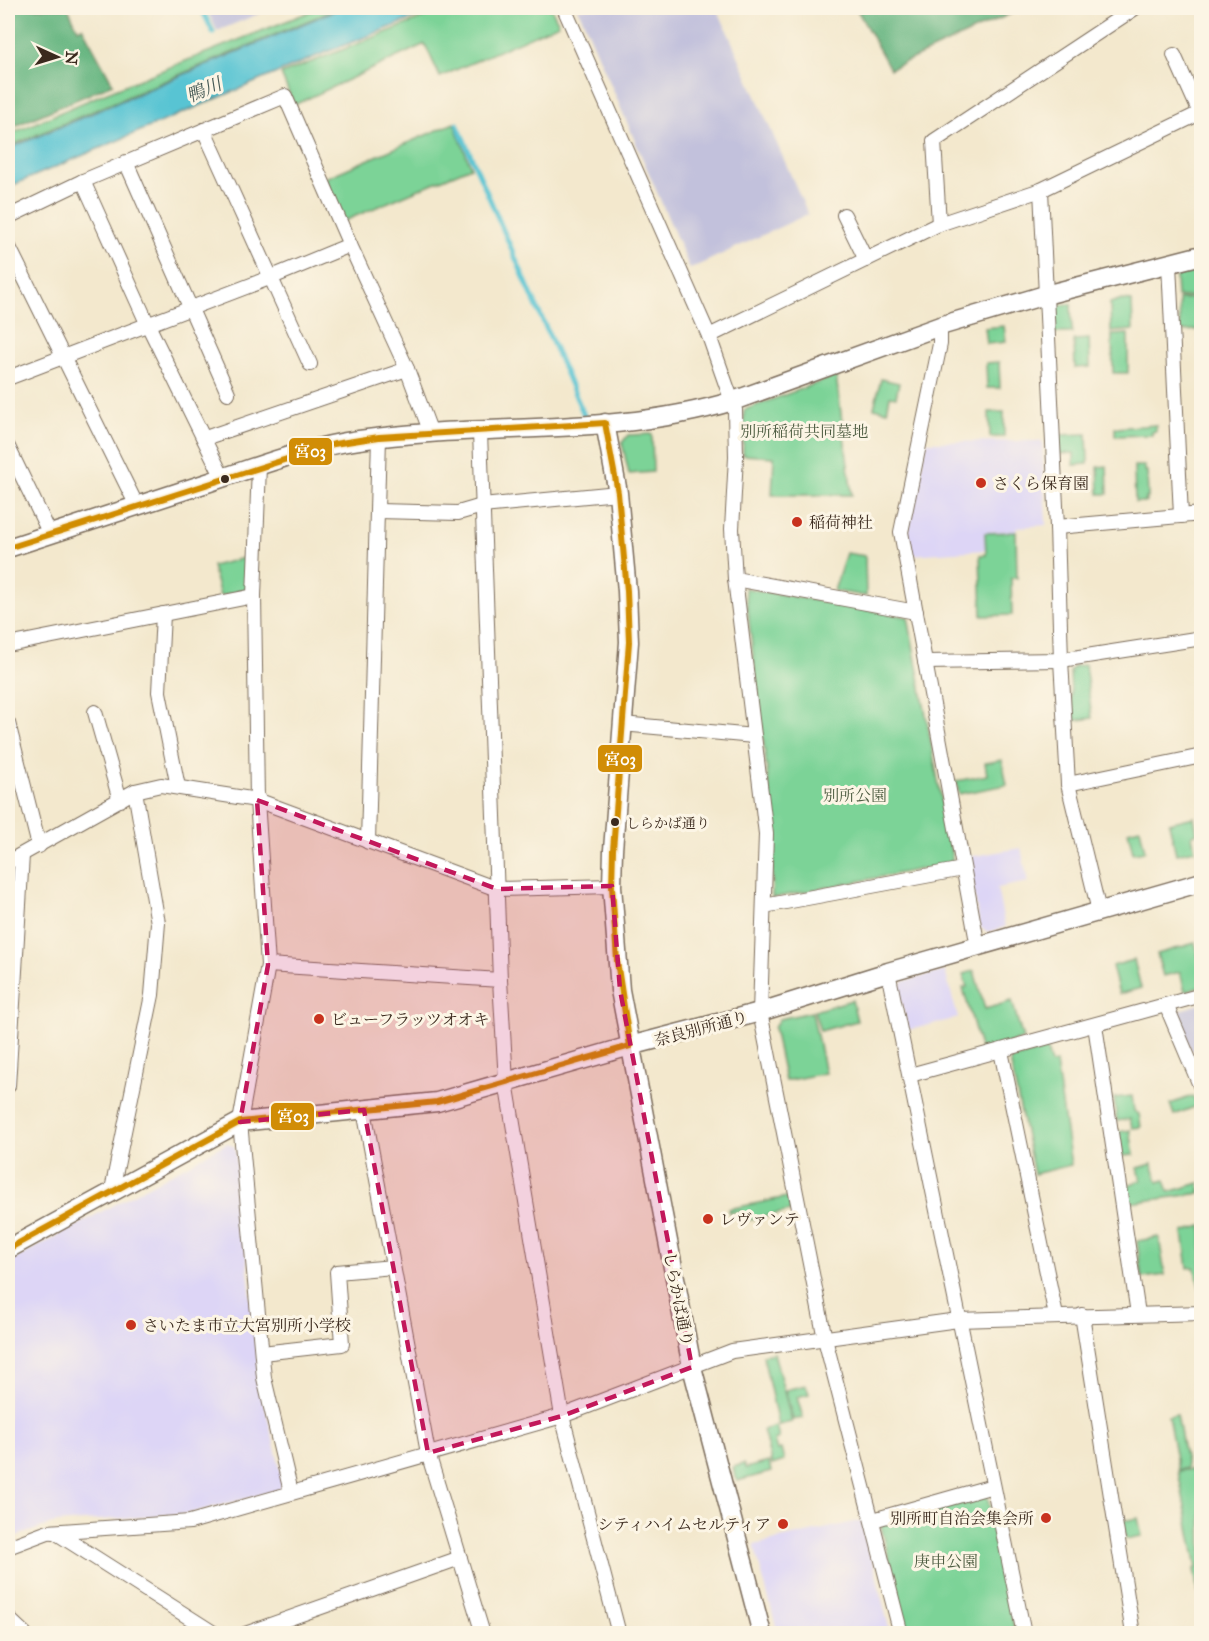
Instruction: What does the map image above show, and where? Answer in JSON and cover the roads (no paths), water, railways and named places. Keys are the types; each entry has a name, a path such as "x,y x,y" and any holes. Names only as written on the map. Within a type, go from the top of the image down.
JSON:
{"street":[{"path":"564,8 709,336 735,410 736,457 732,529 735,579 766,834 759,1012 825,1339 901,1634"},
{"path":"939,224 934,141 1135,8"},
{"path":"709,336 939,224 1041,190 1201,112 1174,55"},
{"path":"8,216 126,162 285,96 407,369 431,433"},
{"path":"204,130 310,364"},
{"path":"126,162 228,393"},
{"path":"83,181 148,325 223,478"},
{"path":"1041,190 1057,527 1060,660 1068,783 1099,911"},
{"path":"843,215 866,260"},
{"path":"8,245 137,506"},
{"path":"8,378 272,278 350,245"},
{"path":"8,549 259,466 334,444 431,433 480,432 604,423 701,411 940,326 1046,295 1202,255"},
{"path":"1169,264 1180,516"},
{"path":"940,326 940,344 901,532 978,947"},
{"path":"205,438 407,369"},
{"name":"しらかば通り","path":"604,423 618,493 627,591 628,632 612,886 617,961 630,1046 692,1367 762,1634"},
{"path":"480,432 500,980 506,1082 562,1416 619,1634"},
{"path":"368,842 380,437"},
{"path":"8,447 50,534"},
{"path":"259,466 254,596 256,800 268,965 240,1122 264,1378 291,1492"},
{"path":"378,512 458,513 482,506 618,493"},
{"path":"1057,527 1202,514"},
{"path":"735,579 916,612"},
{"path":"8,645 254,596"},
{"path":"163,614 159,692 178,787"},
{"path":"925,662 1060,660 1202,638"},
{"path":"95,712 120,800"},
{"path":"8,723 39,846"},
{"path":"622,724 754,736"},
{"path":"1068,783 1202,756"},
{"path":"8,862 135,791 161,784 256,800 497,889 612,886"},
{"path":"112,1190 113,1176 152,995 158,923 135,791"},
{"path":"8,1086 22,855"},
{"path":"764,906 963,869"},
{"name":"奈良別所通り","path":"8,1249 112,1190 240,1122 437,1102 630,1046 759,1012 888,972 1202,882"},
{"path":"268,965 500,980"},
{"path":"888,972 1023,1634"},
{"path":"910,1075 1202,995"},
{"path":"1166,1005 1202,1090"},
{"path":"1095,1025 1138,1314"},
{"path":"1001,1051 1056,1316"},
{"path":"364,1110 428,1453 483,1634"},
{"path":"262,1353 342,1344 336,1272 393,1268"},
{"path":"8,1547 48,1532 190,1522 562,1416 732,1351 958,1320 1138,1314 1201,1317"},
{"path":"1082,1315 1133,1634"},
{"path":"873,1520 993,1486"},
{"path":"55,1532 215,1634"},
{"path":"245,1634 460,1558"},
{"path":"8,1618 25,1634"}],"water":[{"name":"鴨川","path":"341,8 440,8 324,53 8,187 8,149"}],"waterway":[{"path":"201,8 213,32"},
{"path":"457,124 584,415"}],"place":[{"name":"さくら保育園","path":"981,483"},
{"name":"稲荷神社","path":"797,522"},
{"name":"しらかば通り","path":"615,822"},
{"name":"ビューフラッツオオキ","path":"319,1019"},
{"name":"レヴァンテ","path":"708,1219"},
{"name":"さいたま市立大宮別所小学校","path":"131,1325"},
{"name":"別所町自治会集会所","path":"1046,1518"},
{"name":"シティハイムセルティア","path":"783,1524"}],"park label":[{"name":"別所稲荷共同墓地","path":"804,431"},
{"name":"別所公園","path":"855,795"},
{"name":"庚申公園","path":"946,1561"}]}
